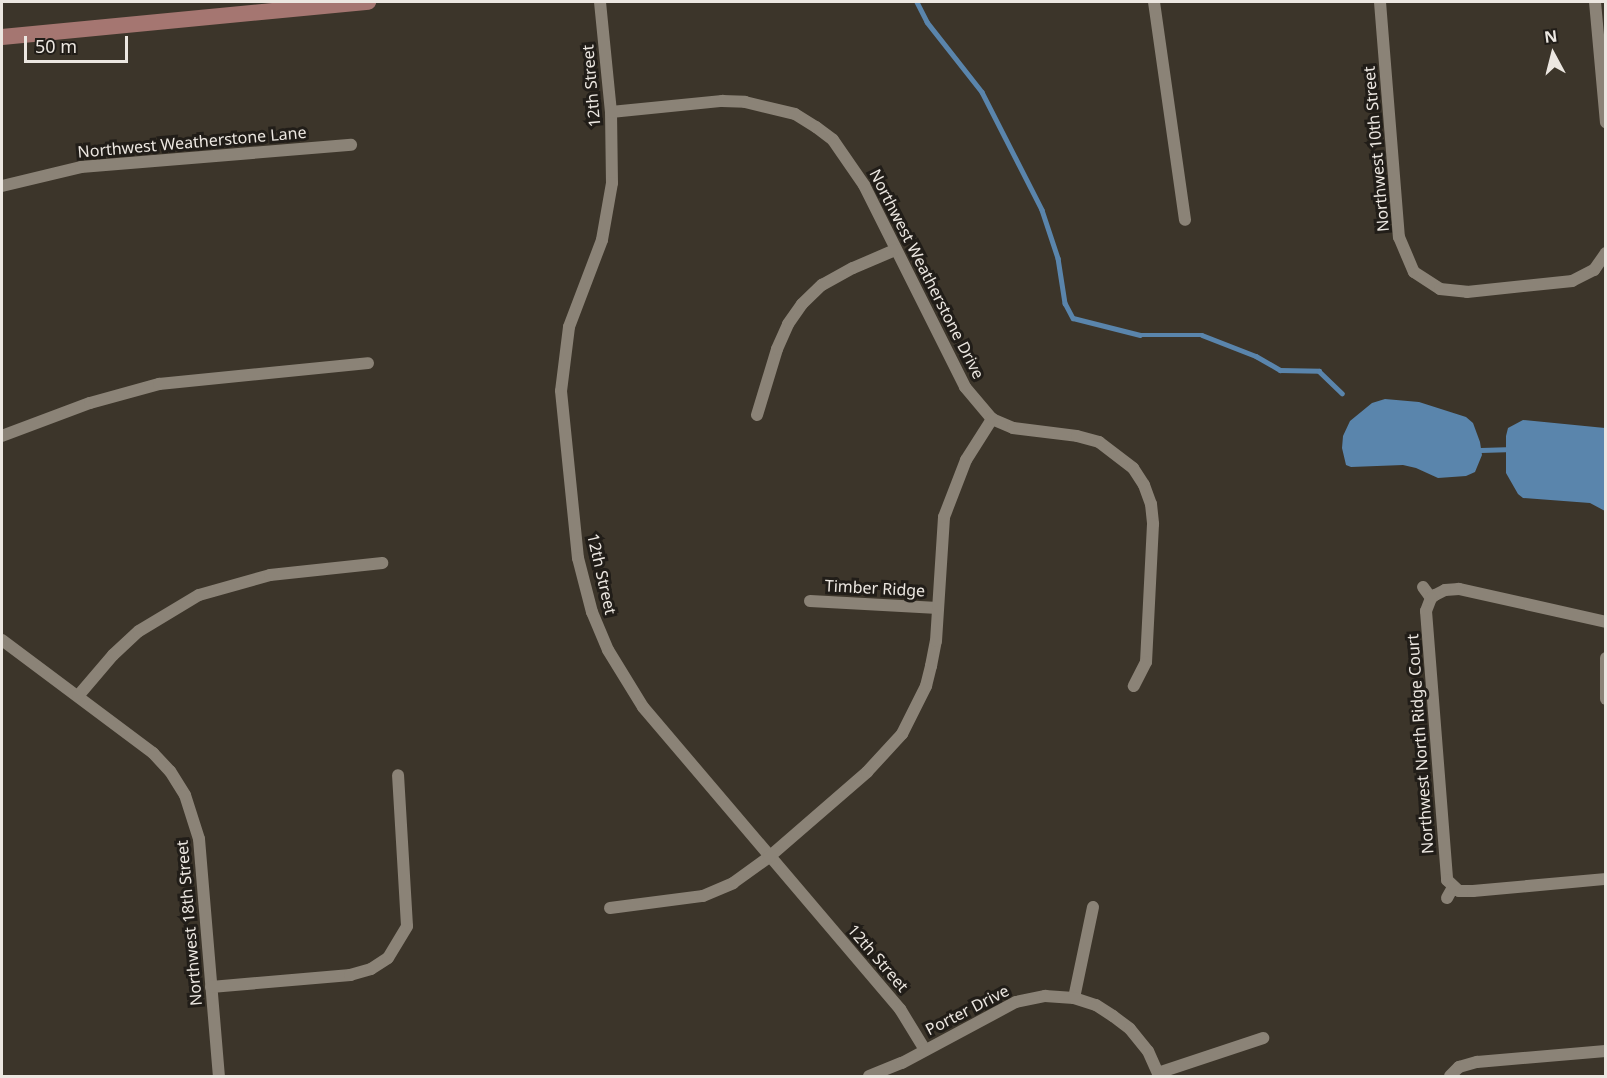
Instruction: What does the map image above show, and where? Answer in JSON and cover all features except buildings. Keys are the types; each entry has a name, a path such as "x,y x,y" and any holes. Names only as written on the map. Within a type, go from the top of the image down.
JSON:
{"street":[{"path":"2,37 368,2"},
{"name":"12th Street","path":"600,2 611,112 613,154 610,207 602,240 569,327 561,391 578,558 594,620 643,707 900,1009 925,1050"},
{"path":"1154,2 1185,220"},
{"name":"Northwest 10th Street","path":"1380,2 1399,237 1414,272 1440,289 1467,292 1572,280 1594,270 1605,254"},
{"path":"1595,2 1605,122"},
{"name":"Northwest Weatherstone Drive","path":"611,112 722,101 745,102 795,114 833,140 849,160 864,185 965,387 992,419"},
{"name":"Northwest Weatherstone Lane","path":"2,186 81,167 351,145"},
{"path":"758,415 777,349 788,324 802,304 822,285 853,267 895,250"},
{"path":"2,436 90,403 159,384 368,363"},
{"path":"610,908 703,896 733,883 769,857 867,771 902,734 926,686 936,641 939,556 944,517 966,460 992,419 1013,428 1077,436 1099,442 1133,468 1144,485 1151,504 1154,524 1146,662 1134,686"},
{"path":"78,696 113,655 140,631 199,595 270,575 382,563"},
{"path":"1423,587 1431,598 1445,590 1459,589 1605,622"},
{"name":"Northwest North Ridge Court","path":"1431,598 1426,611 1447,880 1450,892 1605,879"},
{"name":"Timber Ridge","path":"810,601 938,608"},
{"name":"Northwest 18th Street","path":"2,640 153,753 170,771 185,795 199,839 219,1077"},
{"path":"1605,658 1605,699"},
{"path":"212,987 350,975 371,969 388,958 407,926 408,911 398,775"},
{"path":"1074,998 1093,907"},
{"name":"Porter Drive","path":"869,1077 1016,1002 1045,996 1074,998 1096,1005 1130,1029 1148,1051 1159,1075"},
{"path":"1159,1075 1263,1038"},
{"path":"1450,1077 1459,1067 1477,1062 1605,1051"}],"water":[{"path":"1385,399 1419,402 1466,417 1473,423 1480,442 1482,455 1475,472 1466,476 1438,478 1403,465 1351,467 1346,465 1342,448 1343,436 1350,421 1372,403"},
{"path":"1523,420 1605,428 1605,511 1590,503 1523,498 1518,494 1506,473 1506,436 1508,428"}],"waterway":[{"path":"917,2 927,22 982,92 1042,210 1058,258 1065,303 1073,318 1140,335 1202,335 1256,356 1280,370 1319,371 1342,393"},
{"path":"1481,450 1505,449"}]}
